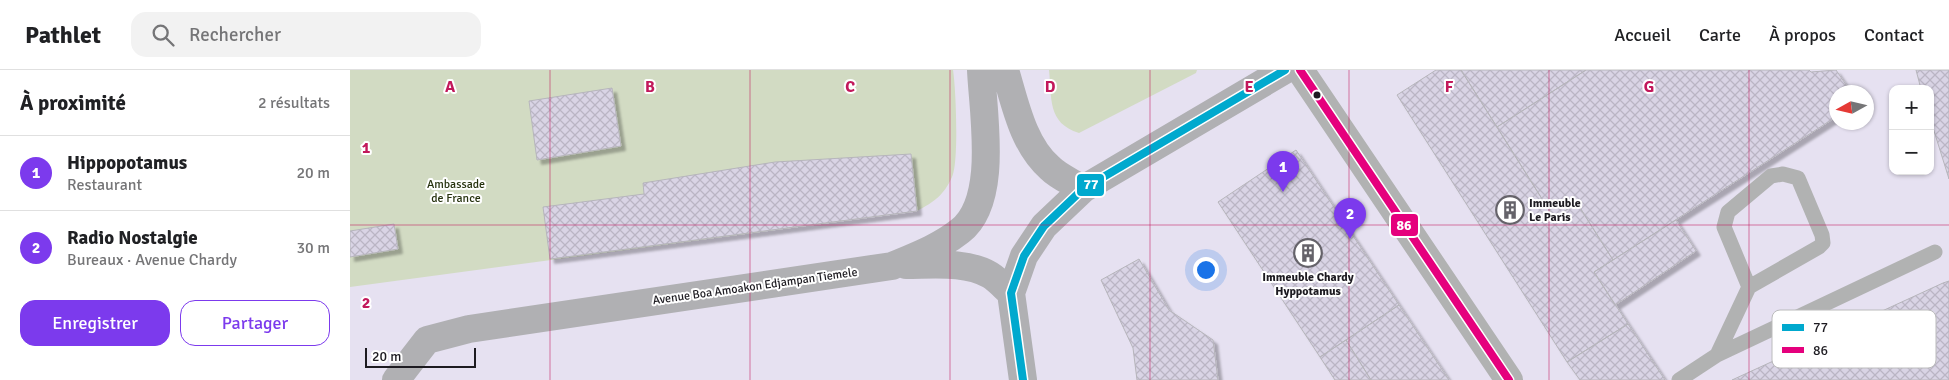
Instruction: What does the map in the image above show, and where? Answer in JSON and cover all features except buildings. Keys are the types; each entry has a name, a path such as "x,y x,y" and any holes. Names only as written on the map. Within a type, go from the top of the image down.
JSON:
{"street":[{"name":"Avenue Boa Amoakon Edjampan Tiemele","path":"396,380 427,340 469,329 892,266 932,249 962,230 980,204 986,171 981,70"},
{"path":"1005,70 1020,117 1036,153 1050,169 1083,189"},
{"path":"1023,380 1011,294 1024,256 1044,226 1083,189 1285,70"},
{"path":"1300,70 1510,380"},
{"path":"892,266 951,265 972,269 990,275 1011,294"}],"lane":[{"path":"1717,356 1749,286 1819,248 1823,243 1822,235 1798,178 1783,174 1771,176 1728,212 1724,227 1749,286"},
{"path":"1813,310 1935,252"},
{"path":"1679,380 1717,356 1772,330"}],"shaded area":[{"path":"350,70 1949,70 1949,380 350,380"}],"green space":[{"name":"Ambassade de France","path":"350,70 953,70 956,157 952,177 942,193 917,211 350,287"},
{"path":"1049,70 1197,70 1196,73 1079,133 1069,129 1056,116 1051,100"}],"transit line":[{"name":"77","path":"1023,380 1011,293 1024,256 1044,226 1083,189 1285,70"},
{"name":"86","path":"1300,70 1509,380"}],"place":[{"name":"Hippopotamus","path":"1283,192"},
{"name":"Immeuble Le Paris","path":"1510,210"},
{"name":"Radio Nostalgie","path":"1350,239"},
{"name":"Immeuble Chardy Hyppotamus","path":"1308,253"}]}
